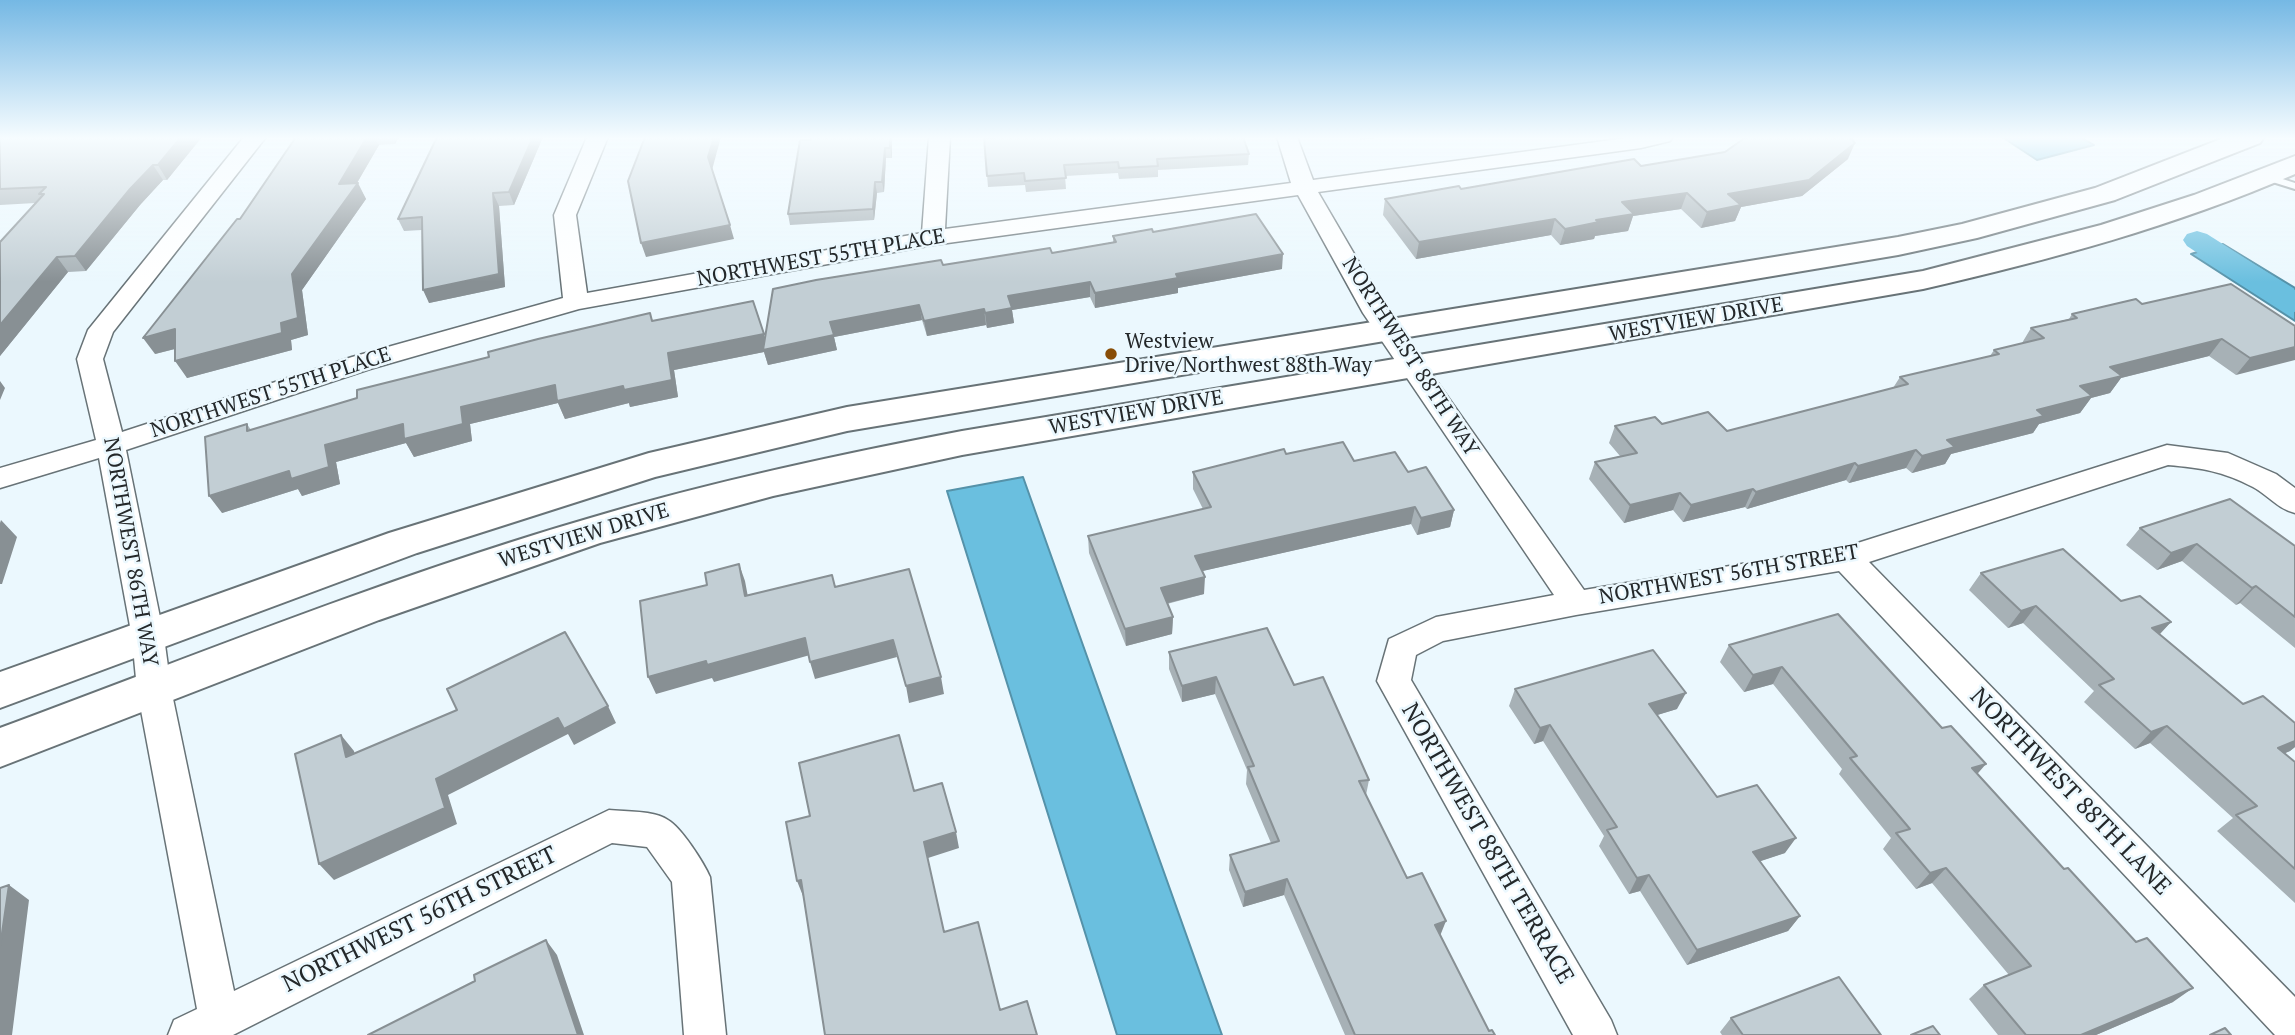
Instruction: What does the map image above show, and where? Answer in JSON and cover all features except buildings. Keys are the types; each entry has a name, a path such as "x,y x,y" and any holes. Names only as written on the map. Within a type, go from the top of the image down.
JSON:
{"street":[{"name":"NORTHWEST 86TH WAY","path":"204,1027 148,637 111,445 90,359 101,330 216,185"},
{"path":"576,302 565,215 577,185"},
{"path":"933,238 936,185"},
{"name":"NORTHWEST 55TH PLACE","path":"0,478 111,445 361,363 576,302 933,238 1316,185"},
{"name":"WESTVIEW DRIVE","path":"0,690 404,543 649,466 847,419 1840,257 1966,232 2105,194 2127,185"},
{"name":"WESTVIEW DRIVE","path":"0,748 326,622 482,567 696,501 839,467 948,446 1851,294 1999,264 2179,211 2246,185"},
{"name":"NORTHWEST 88TH WAY","path":"1304,187 1376,313 1576,603"},
{"name":"NORTHWEST 56TH STREET","path":"1401,648 1436,630 1576,603 1846,558 2167,456 2218,460 2266,481 2295,503"},
{"name":"NORTHWEST 88TH LANE","path":"1846,558 2295,1026"},
{"name":"NORTHWEST 88TH TERRACE","path":"1401,648 1394,681 1596,1035"},
{"name":"NORTHWEST 56TH STREET","path":"204,1027 609,826 657,832 691,877 705,1035"}],"water":[{"path":"2223,244 2295,288 2295,321 2191,254"},
{"path":"1023,477 1222,1035 1117,1035 947,491"}],"waterway":[{"path":"2197,240 2295,303"}],"place":[{"name":"Westview Drive/Northwest 88th Way","path":"1111,354"}]}
